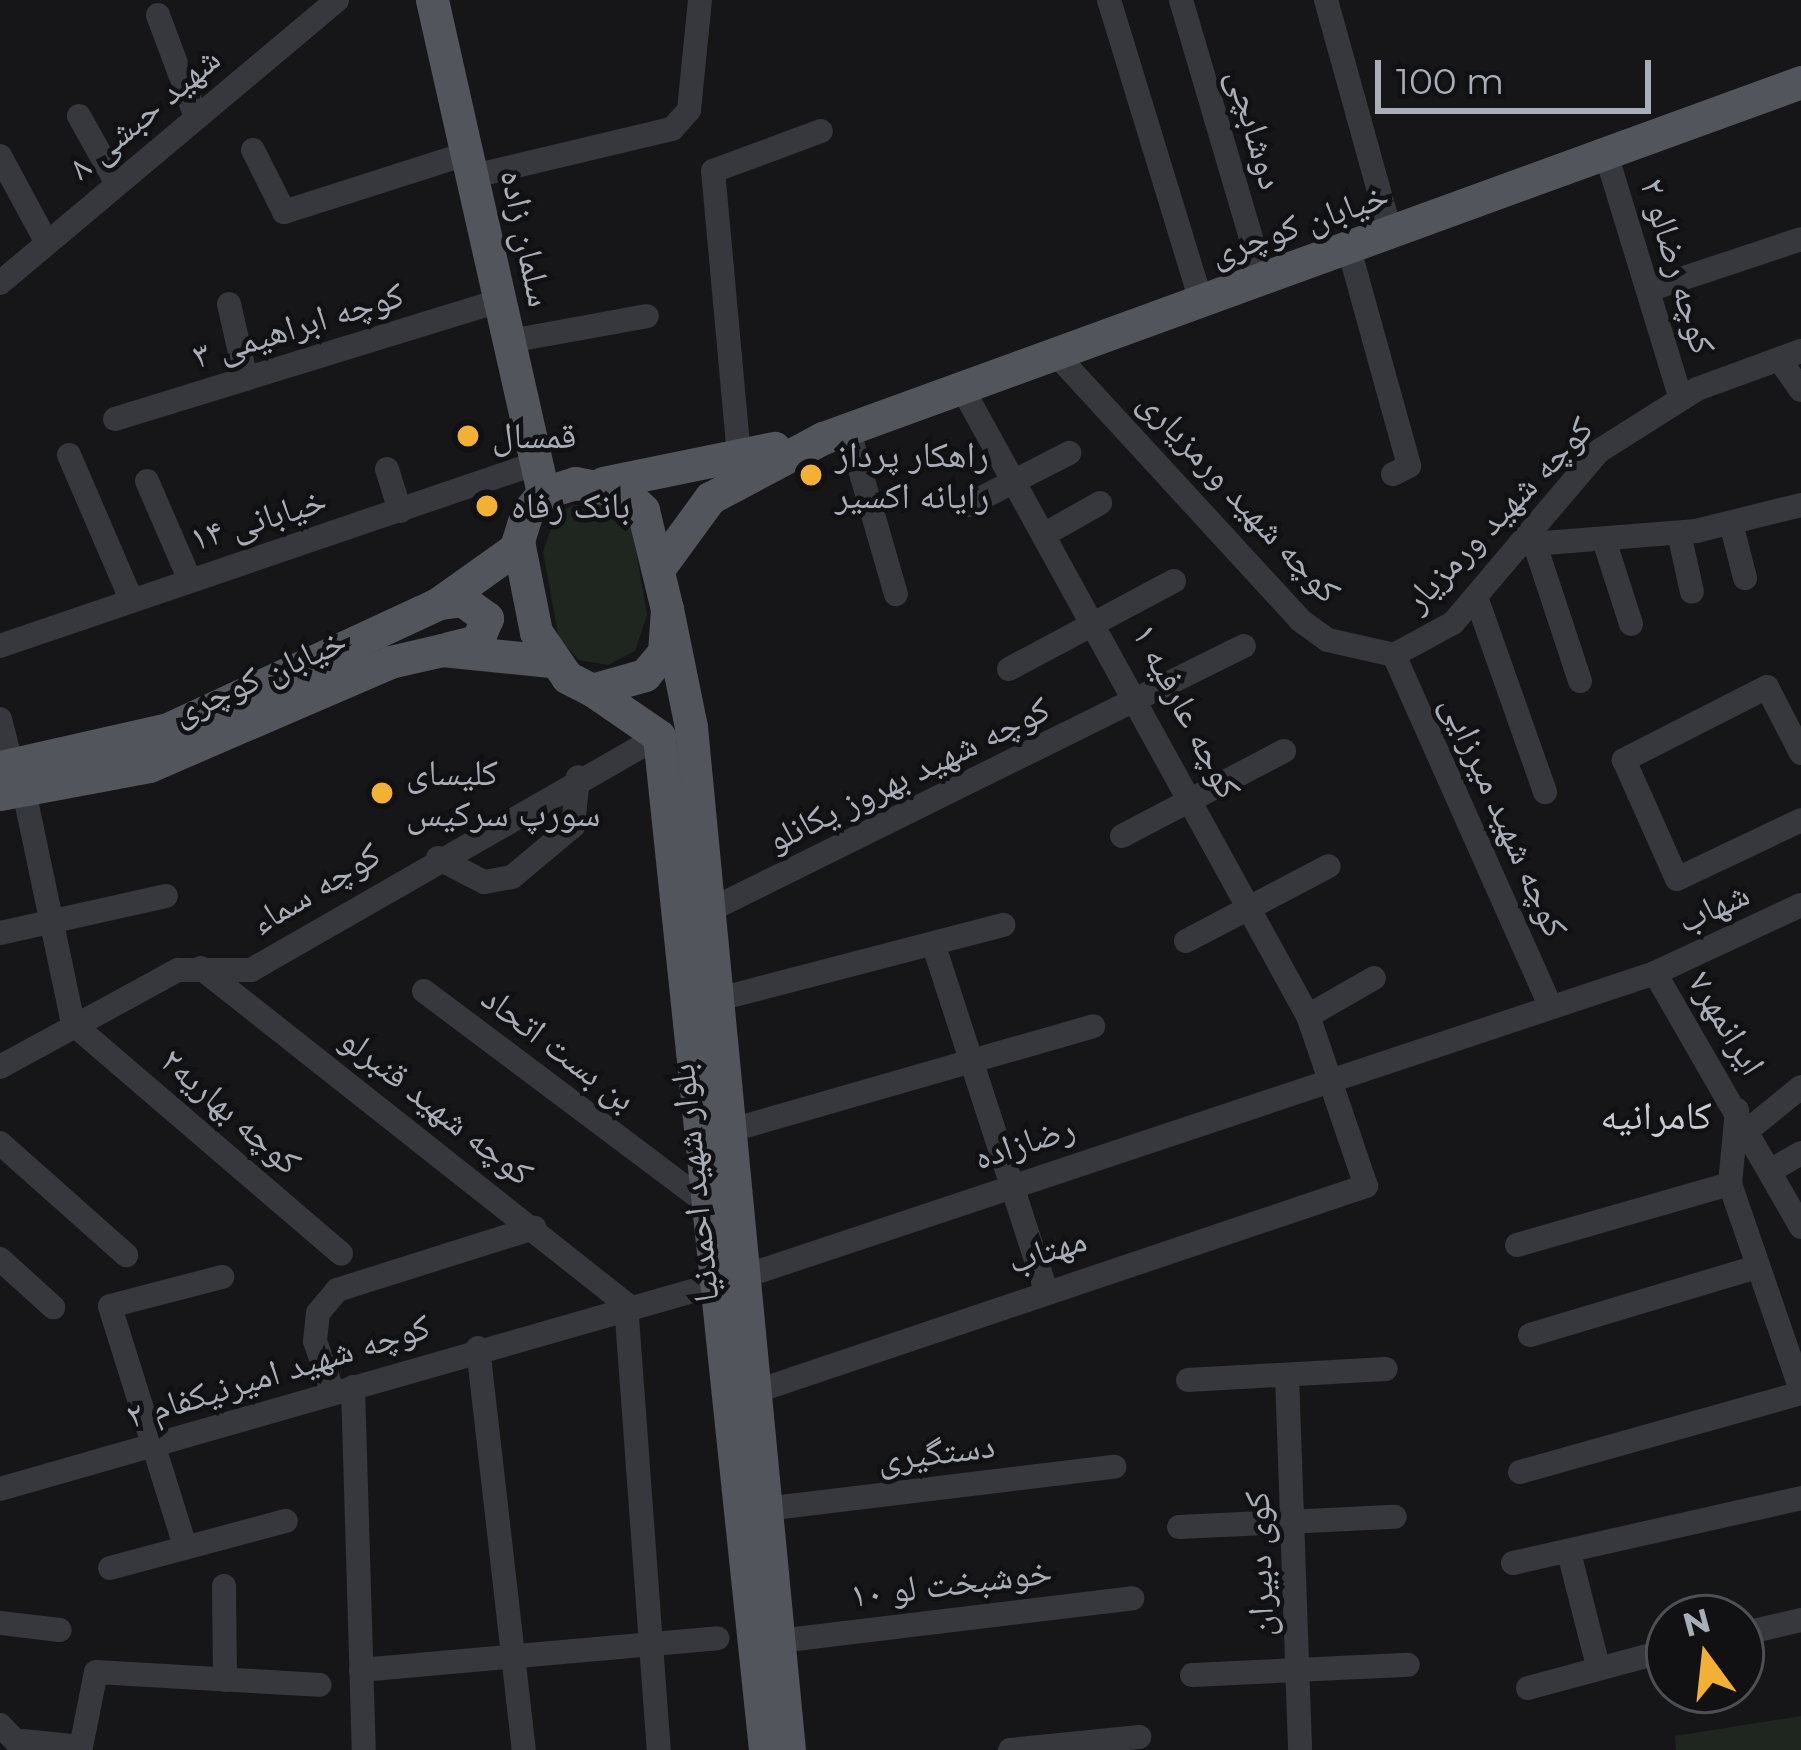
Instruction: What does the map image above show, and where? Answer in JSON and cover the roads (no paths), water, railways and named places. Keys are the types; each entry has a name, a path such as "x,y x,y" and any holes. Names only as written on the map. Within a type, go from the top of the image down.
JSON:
{"main road":[{"name":"سلمان زاده","path":"432,0 540,478"},
{"name":"خیابان کوچری","path":"603,483 835,433 1801,82"},
{"name":"خیابان کوچری","path":"658,568 710,498 835,433"},
{"path":"592,690 644,675 664,652 667,609 644,510 603,483 540,478 519,546 551,661 592,690 675,731"},
{"name":"خیابان کوچری","path":"9,779 168,729 440,602 519,546"},
{"path":"440,602 462,600 487,619 477,641 442,650"},
{"name":"بلوار شهید احمدنیا","path":"667,609 709,1205 754,1392 790,1750"},
{"name":"خیابان کوچری","path":"9,779 149,766 340,679 442,650 551,661"},
{"name":"بلوار شهید احمدنیا","path":"675,731 706,912 728,1131 730,1280 765,1750"}],"street":[{"name":"شهید حبشی ۸","path":"0,283 337,0"},
{"path":"253,150 284,212 471,165 672,129 689,110 700,0"},
{"path":"1109,0 1201,300"},
{"name":"دوشابچی","path":"1181,0 1263,279"},
{"path":"1326,0 1391,234"},
{"path":"158,15 196,117"},
{"path":"80,116 117,184"},
{"path":"739,456 713,171 821,130"},
{"name":"کوچه رضالو ۲","path":"1606,154 1681,399"},
{"path":"0,156 47,244"},
{"path":"1648,290 1801,239"},
{"path":"1349,249 1408,466 1393,474"},
{"name":"کوچه ابراهیمی ۳","path":"115,419 501,300"},
{"path":"229,304 246,379"},
{"path":"510,341 647,316"},
{"name":"کوچه شهید ورمزیاری","path":"1054,351 1300,620 1328,640 1394,655"},
{"path":"1792,358 1801,390"},
{"name":"کوچه شهید ورمزیار","path":"1394,655 1476,597 1528,548 1600,451 1681,399 1792,358"},
{"name":"کوچه عارفیه ۱","path":"961,386 1100,623 1308,1016 1366,1186"},
{"path":"835,433 896,594"},
{"path":"968,505 1069,452"},
{"path":"69,455 131,598"},
{"path":"387,469 400,512"},
{"name":"خیابانی ۱۴","path":"0,646 189,578 400,512 540,478"},
{"path":"147,481 189,578"},
{"path":"1047,533 1100,503"},
{"path":"1580,680 1528,548 1605,543 1639,530 1679,533 1801,505"},
{"path":"1731,523 1745,578"},
{"path":"1679,533 1692,592"},
{"path":"1605,543 1631,624"},
{"path":"1009,669 1174,581"},
{"path":"1476,597 1545,792"},
{"name":"کوچه شهید بهروز یکانلو","path":"706,912 1244,646"},
{"name":"کوچه شهید میرزایی","path":"1394,655 1551,1007"},
{"path":"1801,753 1767,687 1624,760 1677,879 1801,820"},
{"path":"0,719 9,779 55,926 73,1024"},
{"name":"کوچه سماء","path":"0,1066 73,1024 201,968 251,970 578,777 675,731"},
{"path":"1122,836 1284,751"},
{"path":"438,857 484,882 512,878 573,826 578,777"},
{"path":"1186,941 1329,866"},
{"path":"0,933 55,926 166,896"},
{"name":"شهاب","path":"1551,1007 1655,973 1801,905"},
{"path":"715,1000 1004,925"},
{"path":"934,946 1045,1288"},
{"name":"کوچه شهید قنبرلو","path":"201,968 626,1304"},
{"name":"ایرانمهر۷","path":"1655,973 1801,1227"},
{"path":"1308,1016 1374,978"},
{"name":"بن بست اتحاد","path":"424,991 709,1205"},
{"name":"رضازاده","path":"626,1304 730,1280 1551,1007"},
{"name":"کوچه بهاریه۲","path":"73,1024 341,1254"},
{"path":"728,1131 1093,1026"},
{"path":"1520,1472 1801,1392 1754,1268 1730,1184 1743,1120 1801,1087"},
{"path":"0,1144 126,1255"},
{"path":"1770,1171 1801,1153"},
{"path":"1516,1245 1730,1184"},
{"name":"مهتاب","path":"754,1392 1045,1288 1366,1186"},
{"path":"364,1750 343,1390 315,1342 317,1313 337,1290 534,1228"},
{"path":"0,1259 53,1307"},
{"path":"1530,1335 1754,1268"},
{"path":"185,1546 148,1449 110,1306 222,1277"},
{"path":"626,1304 647,1640 659,1750"},
{"name":"کوچه شهید امیرنیکفام ۲","path":"0,1489 626,1304"},
{"path":"478,1348 524,1750"},
{"path":"1188,1380 1386,1370"},
{"name":"کوی دبیران","path":"1287,1375 1300,1750"},
{"name":"دستگیری","path":"766,1509 1114,1467"},
{"path":"1513,1563 1801,1498"},
{"path":"1179,1527 1394,1517"},
{"path":"110,1568 286,1521"},
{"path":"1570,1553 1598,1666"},
{"path":"224,1586 225,1679"},
{"name":"خوشبخت لو ۱۰","path":"779,1641 1132,1598"},
{"path":"1765,1628 1801,1620"},
{"path":"0,1623 60,1630"},
{"path":"361,1670 647,1640 718,1638"},
{"path":"1528,1688 1645,1655"},
{"path":"1192,1675 1408,1665"},
{"path":"0,1725 23,1745 81,1747 96,1672 320,1685"},
{"path":"1010,1750 1139,1737"}],"place":[{"name":"قمسال","path":"468,436"},
{"name":"راهکار پرداز رایانه اکسیر","path":"811,475"},
{"name":"بانک رفاه","path":"487,506"},
{"name":"کلیسای سورپ سرکیس","path":"382,793"}],"district":[{"name":"کامرانیه","path":"1656,1115"}]}
